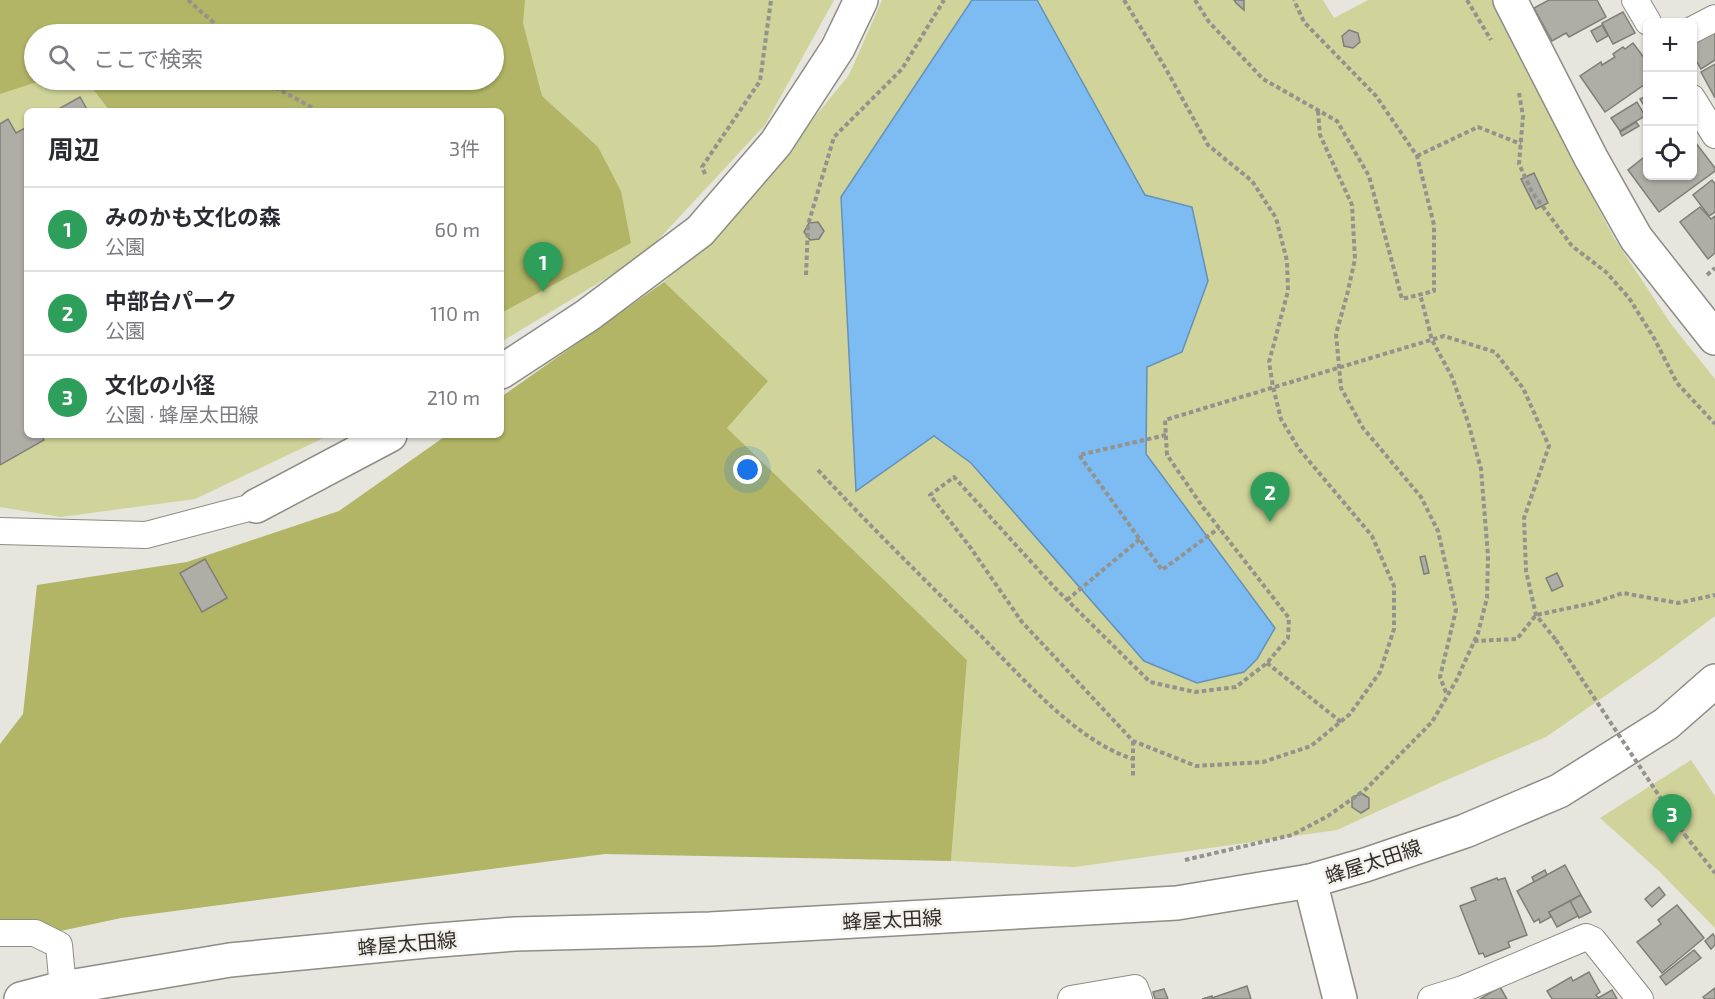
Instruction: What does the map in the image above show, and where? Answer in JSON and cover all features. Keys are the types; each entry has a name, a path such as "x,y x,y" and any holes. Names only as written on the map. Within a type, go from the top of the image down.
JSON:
{"main road":[{"path":"504,370 598,308 700,231 776,144 838,48 861,0"},
{"path":"1510,0 1591,158 1636,238 1715,338"},
{"path":"256,506 384,438"},
{"name":"蜂屋太田線","path":"21,999 65,994 230,960 426,941 514,934 710,929 1177,903 1310,881 1465,831 1558,791 1666,724 1715,681"},
{"path":"1310,881 1340,999"}],"street":[{"path":"1635,0 1646,18"},
{"path":"1697,27 1715,18"},
{"path":"1697,106 1715,135"},
{"path":"0,531 146,535 256,506"},
{"path":"0,933 35,933 59,945 65,994"},
{"path":"1431,999 1463,989 1586,937 1593,940 1640,999"},
{"path":"1071,999 1136,987 1139,999"}],"path":[{"path":"188,0 214,24"},
{"path":"720,207 702,167 760,81 771,0"},
{"path":"806,275 808,225 834,137 902,69 944,0"},
{"path":"1124,0 1208,145 1252,181 1276,218 1287,261 1288,291 1269,362 1273,387 1281,419 1299,449 1372,536 1394,586 1394,629 1380,672 1350,714 1311,746 1263,762 1196,766 1133,741 1022,622 970,547 930,495 954,477 1067,600 1150,682 1195,692 1236,687 1267,663 1288,638 1289,618 1202,506 1167,455 1165,420 1273,387 1444,336 1495,352 1523,387 1549,446 1524,518 1526,571 1536,615 1556,640 1685,835 1715,873"},
{"path":"1195,0 1209,22 1263,79 1337,121 1369,176 1402,299 1434,291 1434,225 1418,156 1376,96 1304,22 1294,0"},
{"path":"1467,0 1496,47"},
{"path":"1517,84 1523,116 1519,164 1532,192 1572,246 1606,272 1629,298 1654,338 1677,383 1715,424"},
{"path":"281,90 313,108"},
{"path":"1318,111 1320,135 1352,205 1354,259 1336,334 1341,388 1363,428 1421,497 1438,531 1456,610 1440,677 1447,695"},
{"path":"1418,156 1478,127 1521,144"},
{"path":"1185,860 1292,835 1328,816 1366,789 1432,722 1478,633 1487,598 1488,556 1481,469 1452,377 1432,340 1420,294"},
{"path":"1166,435 1079,455 1162,570 1219,528"},
{"path":"818,470 867,524 1069,723 1113,753 1133,759"},
{"path":"1067,600 1140,539"},
{"path":"1474,640 1517,639 1536,615 1593,603 1623,593 1678,603 1715,595"},
{"path":"1267,663 1341,722"},
{"path":"1133,741 1133,776"}],"green space":[{"path":"0,0 834,0 765,125 643,256 504,340 504,108 24,108 24,438 324,438 195,499 61,517 0,507"},
{"path":"0,0 525,0 523,23 542,96 598,147 621,191 631,243 504,311 504,108 108,108 94,90 504,90 504,24 24,24 24,86 0,94"},
{"path":"882,0 1323,0 1334,18 1368,0 1495,0 1565,145 1614,238 1671,324 1715,379 1715,616 1546,737 1337,830 1075,867 951,861 967,660 727,428 664,282 742,206 849,75"},
{"path":"664,282 768,381 727,428 967,660 951,861 605,854 121,918 0,944 0,744 23,714 37,585 187,562 339,511 443,438 504,438 504,395"},
{"path":"1691,760 1715,796 1715,928 1659,871 1600,818"}],"water":[{"path":"972,0 1037,0 1145,195 1192,207 1208,281 1182,352 1147,367 1146,454 1275,628 1257,659 1244,672 1197,683 1144,661 971,463 934,436 856,491 841,197"}],"building":[{"path":"1234,0 1244,0 1244,10 1236,3"},
{"path":"1549,0 1597,0 1606,17 1569,37 1566,33 1552,41 1534,8"},
{"path":"1623,12 1635,33 1613,44 1602,23"},
{"path":"1602,25 1608,36 1597,42 1591,31"},
{"path":"1349,30 1358,33 1360,42 1353,48 1344,46 1342,36"},
{"path":"1715,30 1715,60 1701,69 1697,62 1697,40"},
{"path":"1633,43 1643,56 1643,85 1605,112 1580,76 1601,62 1602,65 1615,57 1613,54 1623,47 1625,49"},
{"path":"1715,64 1715,98 1701,72"},
{"path":"80,97 86,108 60,108"},
{"path":"1637,102 1643,112 1643,117 1620,131 1611,118"},
{"path":"8,119 16,133 24,129 24,438 43,438 44,440 0,465 0,124"},
{"path":"1636,122 1639,126 1622,136 1620,132"},
{"path":"1697,145 1715,168 1715,171 1659,212 1628,170 1643,158 1643,180 1697,180"},
{"path":"1534,173 1548,203 1536,209 1521,179"},
{"path":"1712,180 1715,184 1715,212 1709,216 1693,195"},
{"path":"1700,207 1711,219 1715,216 1715,253 1708,259 1680,222"},
{"path":"818,222 824,231 819,239 810,240 804,232 809,223"},
{"path":"1425,556 1429,573 1424,574 1420,557"},
{"path":"205,559 227,598 202,612 180,573"},
{"path":"1557,573 1563,586 1552,591 1546,578"},
{"path":"1361,793 1369,798 1369,808 1361,813 1352,807 1352,798"},
{"path":"1565,865 1581,895 1549,912 1551,917 1540,923 1539,919 1534,922 1517,891"},
{"path":"1545,870 1547,875 1534,882 1532,877"},
{"path":"1497,878 1498,880 1505,878 1527,935 1508,942 1510,947 1485,957 1483,953 1479,954 1460,906 1476,900 1471,888"},
{"path":"1659,887 1665,895 1652,907 1645,899"},
{"path":"1581,895 1591,912 1579,918 1570,901"},
{"path":"1570,901 1578,916 1557,927 1549,912"},
{"path":"1677,905 1704,938 1662,973 1637,942 1661,924 1658,920"},
{"path":"1713,934 1715,945 1711,949 1705,941"},
{"path":"1694,950 1701,958 1666,985 1660,977"},
{"path":"1589,972 1600,992 1596,995 1599,999 1552,999 1547,991 1571,977 1573,981"},
{"path":"1247,986 1251,999 1202,999 1212,996 1212,998"},
{"path":"1500,987 1507,999 1480,999"},
{"path":"1715,988 1715,999 1703,997"},
{"path":"1164,989 1168,999 1155,999 1153,992"},
{"path":"1612,990 1617,999 1598,998"}],"place":[{"name":"みのかも文化の森","path":"543,292"},
{"name":"中部台パーク","path":"1270,522"},
{"name":"文化の小径","path":"1672,844"}]}
